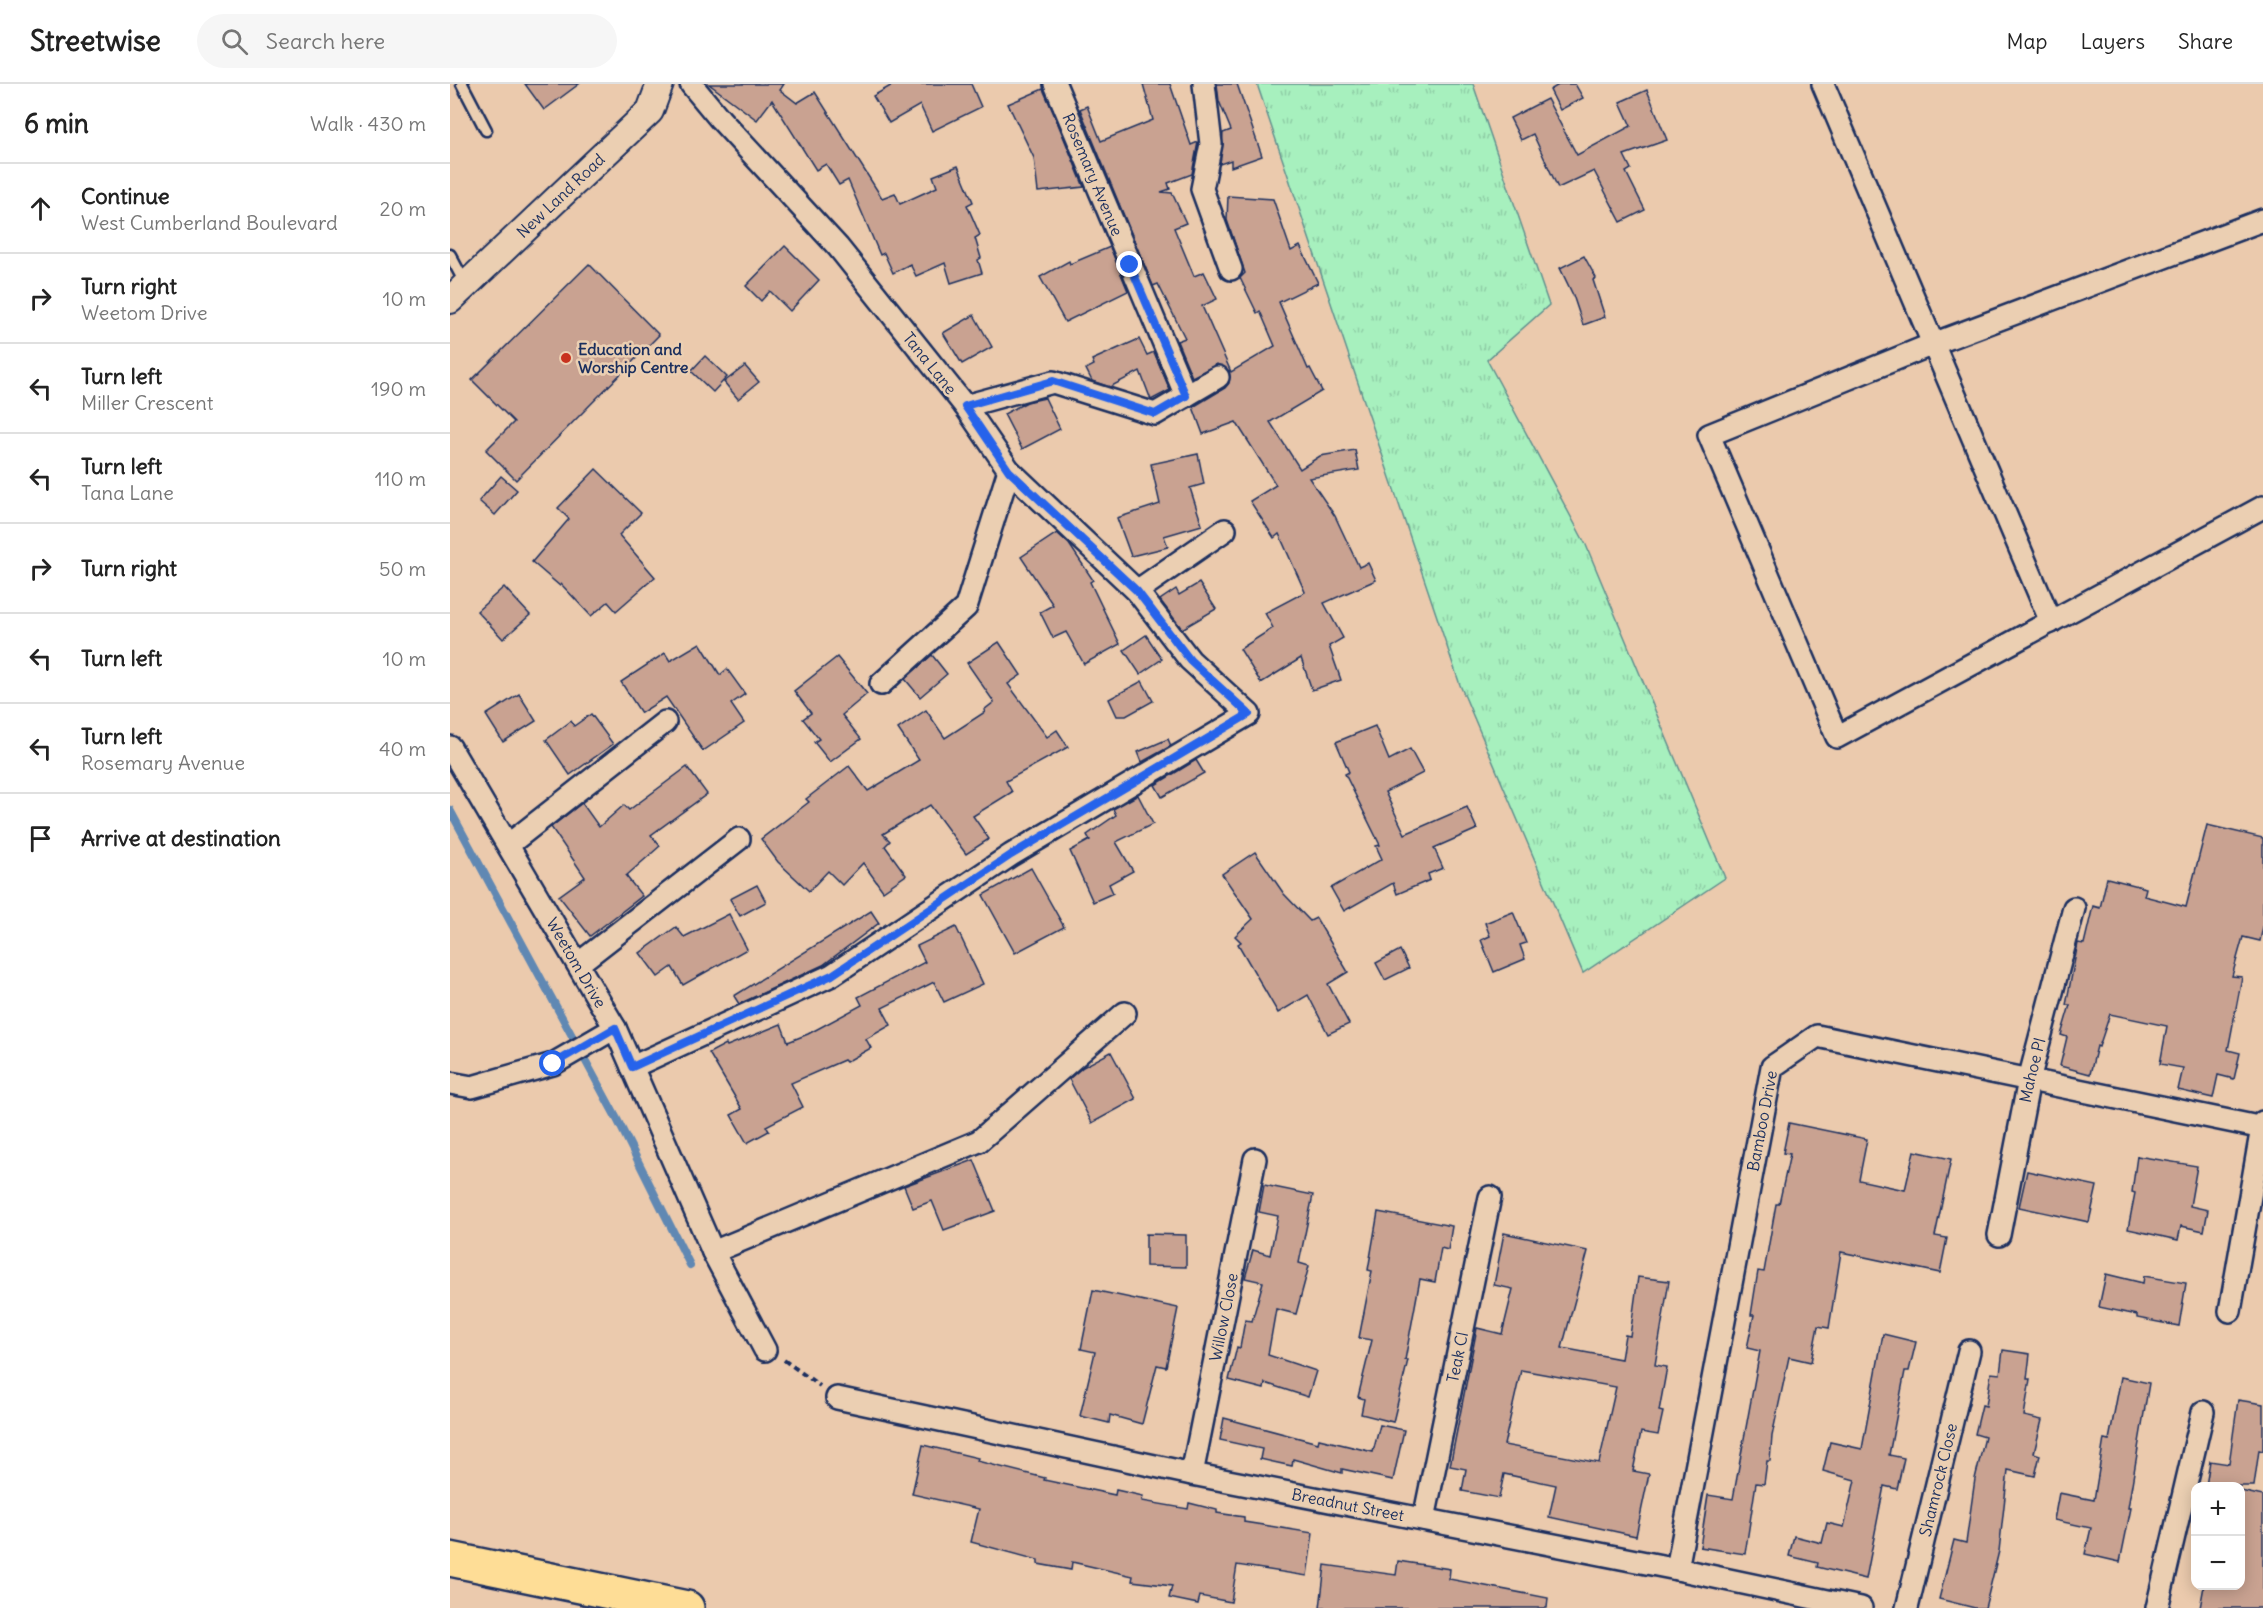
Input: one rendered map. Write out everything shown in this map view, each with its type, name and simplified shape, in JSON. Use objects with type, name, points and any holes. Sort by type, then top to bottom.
[{"type":"main road","points":[[450,1559],[687,1608]]},
{"type":"street","name":"New Land Road","points":[[458,292],[650,111],[660,84]]},
{"type":"street","name":"Tana Lane","points":[[632,1067],[832,975],[1011,855],[1249,714],[1190,660],[1137,591],[1009,471],[965,406],[838,248],[691,84]]},
{"type":"street","name":"Rosemary Avenue","points":[[1054,84],[1186,396]]},
{"type":"street","points":[[1204,84],[1211,144],[1202,189],[1231,270]]},
{"type":"street","points":[[1823,84],[2051,622]]},
{"type":"street","points":[[2263,220],[1932,344],[1709,435],[1837,737],[2263,507]]},
{"type":"street","points":[[965,406],[1053,381],[1155,414],[1218,377]]},
{"type":"street","points":[[881,684],[966,607],[1009,471]]},
{"type":"street","points":[[1137,591],[1225,530]]},
{"type":"street","points":[[508,845],[665,722]]},
{"type":"street","name":"Weetom Drive","points":[[450,747],[615,1028],[713,1252],[765,1350]]},
{"type":"street","points":[[578,964],[739,838]]},
{"type":"street","name":"Mahoe Pl","points":[[1999,1235],[2029,1080],[2074,908]]},
{"type":"street","points":[[713,1252],[979,1141],[1125,1013]]},
{"type":"street","points":[[450,1083],[472,1087],[553,1064],[615,1028]]},
{"type":"street","name":"Bamboo Drive","points":[[1677,1569],[1772,1067],[1817,1036],[2263,1126]]},
{"type":"street","points":[[2230,1311],[2263,1126]]},
{"type":"street","name":"Willow Close","points":[[1192,1474],[1255,1159]]},
{"type":"street","name":"Teak Cl","points":[[1424,1519],[1490,1197]]},
{"type":"street","name":"Shamrock Close","points":[[1907,1608],[1969,1351]]},
{"type":"street","name":"Breadnut Street","points":[[837,1398],[1192,1474],[1677,1569],[1861,1608]]},
{"type":"street","points":[[2157,1608],[2203,1412]]},
{"type":"lane","points":[[462,84],[486,130]]},
{"type":"lane","points":[[450,255],[458,292]]},
{"type":"path","points":[[765,1350],[837,1398]]},
{"type":"green space","points":[[1257,84],[1473,84],[1549,305],[1487,360],[1586,545],[1725,878],[1583,973],[1460,685]]},
{"type":"building","points":[[525,84],[579,84],[544,110]]},
{"type":"building","points":[[709,84],[784,84],[780,90],[797,103],[815,92],[882,198],[895,193],[900,204],[937,187],[933,176],[958,166],[973,202],[967,205],[980,235],[975,238],[981,258],[978,260],[982,273],[951,283],[945,263],[916,276],[910,264],[893,273],[884,253],[880,255],[848,180],[839,185],[826,164],[816,170],[772,100],[757,120]]},
{"type":"building","points":[[894,84],[971,84],[981,107],[932,131],[920,105],[889,123],[873,96]]},
{"type":"building","points":[[1143,84],[1170,84],[1191,145],[1198,142],[1192,174],[1168,183],[1170,189],[1161,192],[1172,193],[1186,223],[1174,228],[1194,276],[1204,272],[1217,299],[1202,306],[1231,372],[1275,346],[1260,311],[1257,313],[1240,278],[1245,273],[1227,220],[1228,196],[1273,199],[1291,251],[1300,246],[1318,283],[1279,302],[1308,369],[1310,368],[1322,391],[1270,422],[1300,469],[1320,456],[1355,450],[1359,470],[1309,478],[1335,516],[1359,567],[1368,563],[1376,580],[1324,603],[1343,638],[1329,646],[1341,680],[1312,690],[1301,658],[1261,683],[1240,649],[1273,628],[1265,613],[1305,592],[1279,534],[1274,538],[1250,501],[1276,485],[1236,422],[1203,434],[1193,407],[1225,388],[1229,383],[1229,371],[1217,364],[1192,377],[1177,341],[1185,338],[1158,284],[1153,286],[1080,109],[1087,106],[1101,141],[1153,120]]},
{"type":"building","points":[[1217,84],[1237,84],[1262,156],[1231,167],[1231,160],[1220,164],[1223,133],[1231,130],[1219,101]]},
{"type":"building","points":[[1560,84],[1575,84],[1583,98],[1560,110],[1550,90]]},
{"type":"building","points":[[1043,89],[1084,187],[1038,192],[1034,158],[1008,104]]},
{"type":"building","points":[[1647,90],[1667,140],[1624,155],[1631,169],[1626,172],[1645,210],[1621,222],[1594,171],[1558,188],[1533,134],[1521,140],[1510,118],[1547,99],[1577,155],[1631,126],[1620,102]]},
{"type":"building","points":[[785,246],[819,280],[790,311],[770,291],[761,301],[746,286]]},
{"type":"building","points":[[1110,247],[1128,291],[1065,322],[1040,277],[1069,261],[1070,264]]},
{"type":"building","points":[[1584,256],[1596,278],[1593,280],[1605,317],[1583,325],[1573,295],[1560,268]]},
{"type":"building","name":"Education and Worship Centre","points":[[589,264],[659,335],[516,480],[486,450],[514,422],[472,380]]},
{"type":"building","points":[[974,315],[992,347],[962,364],[943,333]]},
{"type":"building","points":[[1139,339],[1147,355],[1154,352],[1170,390],[1151,400],[1140,371],[1110,387],[1092,381],[1086,369],[1094,365],[1092,360]]},
{"type":"building","points":[[705,356],[727,377],[713,392],[691,371]]},
{"type":"building","points":[[745,366],[759,382],[738,399],[724,382]]},
{"type":"building","points":[[1045,398],[1060,429],[1022,449],[1004,414],[1027,402]]},
{"type":"building","points":[[1198,454],[1204,484],[1190,488],[1202,525],[1164,536],[1168,547],[1131,556],[1117,518],[1160,504],[1151,464]]},
{"type":"building","points":[[596,469],[641,513],[619,535],[655,577],[616,611],[608,602],[591,616],[561,584],[560,586],[532,562],[569,519],[558,508]]},
{"type":"building","points":[[501,476],[517,490],[495,515],[479,501]]},
{"type":"building","points":[[1057,533],[1069,544],[1093,580],[1090,582],[1120,644],[1084,664],[1066,632],[1053,638],[1040,612],[1053,605],[1021,557]]},
{"type":"building","points":[[1199,583],[1216,609],[1182,629],[1160,600],[1176,589],[1179,595]]},
{"type":"building","points":[[504,587],[530,615],[503,639],[477,611]]},
{"type":"building","points":[[1146,635],[1162,659],[1140,674],[1124,650]]},
{"type":"building","points":[[999,642],[1021,675],[1008,684],[1047,737],[1057,730],[1068,747],[1006,781],[1012,792],[973,816],[989,839],[966,854],[930,805],[883,834],[890,841],[885,846],[906,875],[883,891],[863,863],[842,885],[828,871],[809,891],[778,862],[761,839],[809,802],[806,799],[849,766],[868,791],[919,760],[898,729],[926,710],[945,738],[985,712],[984,710],[994,702],[967,663]]},
{"type":"building","points":[[700,643],[720,675],[727,669],[745,694],[731,704],[744,723],[703,751],[666,697],[641,713],[621,682],[665,653],[670,661]]},
{"type":"building","points":[[932,655],[947,674],[920,697],[905,679]]},
{"type":"building","points":[[837,657],[867,694],[842,715],[861,739],[830,762],[814,742],[819,739],[803,719],[811,713],[794,691]]},
{"type":"building","points":[[1142,681],[1153,701],[1126,716],[1117,716],[1109,699]]},
{"type":"building","points":[[519,694],[536,721],[503,742],[486,715]]},
{"type":"building","points":[[591,714],[613,744],[570,775],[546,740],[571,721],[574,726]]},
{"type":"building","points":[[1375,726],[1389,760],[1410,749],[1423,773],[1385,792],[1405,834],[1467,807],[1477,829],[1434,848],[1443,868],[1428,874],[1430,880],[1397,894],[1393,883],[1344,911],[1331,888],[1382,859],[1376,846],[1380,845],[1345,774],[1349,772],[1336,742]]},
{"type":"building","points":[[1168,739],[1171,746],[1142,762],[1138,752]]},
{"type":"building","points":[[1196,760],[1204,773],[1162,797],[1155,785]]},
{"type":"building","points":[[687,767],[707,794],[651,835],[660,846],[626,876],[642,896],[590,936],[559,896],[585,877],[551,827],[582,803],[599,827],[624,805],[629,810]]},
{"type":"building","points":[[1138,795],[1153,824],[1116,842],[1133,871],[1109,884],[1113,893],[1093,902],[1070,851],[1090,840],[1087,835],[1116,815],[1113,809]]},
{"type":"building","points":[[2207,825],[2263,838],[2263,927],[2260,941],[2243,937],[2232,976],[2242,977],[2228,1050],[2240,1053],[2234,1079],[2218,1075],[2213,1098],[2178,1090],[2183,1068],[2160,1064],[2167,1026],[2110,1014],[2099,1047],[2097,1046],[2090,1074],[2060,1066],[2067,1037],[2061,1035],[2070,1005],[2066,1005],[2078,943],[2084,944],[2093,906],[2100,908],[2107,878],[2146,888],[2144,896],[2186,907]]},
{"type":"building","points":[[1255,852],[1284,894],[1310,921],[1316,918],[1348,972],[1328,984],[1349,1024],[1328,1034],[1308,995],[1278,1013],[1238,944],[1241,942],[1235,936],[1253,919],[1222,874]]},
{"type":"building","points":[[1031,868],[1064,927],[1015,953],[983,895]]},
{"type":"building","points":[[757,885],[766,902],[740,916],[730,899]]},
{"type":"building","points":[[871,911],[879,923],[823,965],[739,1004],[734,996]]},
{"type":"building","points":[[1513,912],[1526,943],[1520,945],[1525,959],[1494,972],[1481,940],[1490,936],[1485,923]]},
{"type":"building","points":[[729,914],[747,949],[683,985],[672,967],[658,977],[640,953],[676,927],[684,937]]},
{"type":"building","points":[[956,927],[983,984],[944,1002],[934,982],[882,1008],[891,1025],[866,1039],[871,1048],[846,1062],[844,1060],[791,1083],[803,1107],[766,1126],[769,1131],[747,1143],[731,1115],[742,1109],[709,1053],[726,1044],[727,1046],[781,1024],[788,1042],[808,1034],[862,1005],[858,997],[925,962],[917,946]]},
{"type":"building","points":[[1400,950],[1409,968],[1385,980],[1376,963]]},
{"type":"building","points":[[1111,1052],[1136,1099],[1092,1123],[1069,1079],[1083,1067]]},
{"type":"building","points":[[1789,1123],[1867,1139],[1859,1180],[1905,1190],[1914,1151],[1951,1159],[1935,1236],[1947,1238],[1940,1273],[1841,1252],[1829,1328],[1818,1326],[1811,1362],[1789,1357],[1764,1484],[1756,1483],[1745,1554],[1700,1547],[1708,1495],[1733,1499],[1760,1351],[1747,1348],[1754,1315],[1751,1315],[1758,1271],[1764,1272],[1776,1204],[1779,1204],[1790,1154],[1783,1153]]},
{"type":"building","points":[[2137,1156],[2197,1166],[2190,1206],[2208,1210],[2204,1231],[2181,1226],[2178,1240],[2128,1229],[2135,1193],[2132,1192]]},
{"type":"building","points":[[974,1160],[995,1211],[944,1230],[932,1201],[913,1208],[904,1186]]},
{"type":"building","points":[[2027,1171],[2097,1186],[2089,1222],[2019,1207]]},
{"type":"building","points":[[1264,1185],[1313,1195],[1299,1263],[1309,1266],[1296,1314],[1276,1309],[1268,1355],[1316,1371],[1308,1397],[1265,1383],[1264,1389],[1229,1380],[1237,1347],[1240,1348],[1245,1320],[1252,1321],[1263,1282],[1245,1278],[1253,1250],[1270,1255],[1278,1216],[1259,1212]]},
{"type":"building","points":[[1378,1212],[1452,1226],[1448,1250],[1441,1248],[1435,1282],[1420,1279],[1405,1360],[1408,1360],[1393,1422],[1361,1414],[1364,1399],[1358,1397],[1372,1340],[1359,1338],[1372,1271],[1368,1270]]},
{"type":"building","points":[[1504,1233],[1588,1251],[1562,1348],[1621,1359],[1625,1335],[1630,1336],[1638,1277],[1669,1281],[1655,1365],[1667,1367],[1659,1411],[1663,1412],[1658,1435],[1641,1432],[1633,1471],[1649,1474],[1636,1536],[1549,1517],[1556,1485],[1504,1474],[1499,1498],[1462,1491],[1466,1469],[1450,1466],[1477,1328],[1502,1334],[1513,1289],[1494,1285]],"holes":[[[1521,1370],[1616,1387],[1599,1463],[1504,1445]]]},
{"type":"building","points":[[1146,1234],[1186,1235],[1186,1267],[1146,1266]]},
{"type":"building","points":[[2106,1274],[2143,1283],[2144,1276],[2186,1283],[2179,1326],[2137,1318],[2137,1315],[2099,1307]]},
{"type":"building","points":[[1093,1290],[1178,1308],[1166,1367],[1157,1365],[1142,1424],[1110,1415],[1109,1423],[1080,1416],[1095,1352],[1081,1349]]},
{"type":"building","points":[[1883,1334],[1916,1342],[1909,1371],[1905,1371],[1889,1455],[1904,1458],[1897,1489],[1884,1486],[1866,1579],[1817,1567],[1818,1563],[1789,1556],[1794,1536],[1822,1543],[1827,1523],[1844,1527],[1855,1480],[1823,1471],[1830,1442],[1862,1449]]},
{"type":"building","points":[[2003,1350],[2030,1354],[2027,1379],[2030,1379],[2024,1416],[2042,1420],[2034,1453],[2040,1455],[2035,1476],[2008,1470],[1999,1551],[1985,1608],[1975,1608],[1939,1599],[1954,1540],[1966,1543],[1975,1479],[1985,1437],[1975,1434],[1982,1405],[1986,1406],[1991,1373],[2000,1374]]},
{"type":"building","points":[[2121,1377],[2149,1383],[2128,1508],[2131,1508],[2120,1562],[2085,1554],[2091,1528],[2054,1520],[2059,1493],[2094,1500],[2104,1439],[2109,1440]]},
{"type":"building","points":[[2238,1400],[2263,1404],[2263,1451],[2259,1450],[2254,1486],[2245,1486],[2245,1482],[2207,1482],[2210,1461],[2229,1464]]},
{"type":"building","points":[[1224,1418],[1318,1443],[1319,1439],[1373,1452],[1380,1425],[1404,1430],[1393,1480],[1342,1469],[1342,1473],[1293,1459],[1292,1466],[1260,1459],[1262,1449],[1220,1440]]},
{"type":"building","points":[[923,1445],[978,1458],[977,1461],[1045,1478],[1044,1480],[1115,1495],[1116,1490],[1143,1496],[1142,1501],[1188,1509],[1189,1503],[1217,1510],[1217,1513],[1244,1517],[1244,1522],[1313,1533],[1307,1576],[1237,1565],[1231,1602],[1200,1596],[1198,1604],[1169,1598],[1172,1586],[1132,1581],[1133,1576],[1072,1562],[1071,1570],[1038,1564],[1038,1560],[971,1542],[979,1509],[912,1494]]},
{"type":"building","points":[[2245,1492],[2263,1496],[2263,1608],[2200,1608],[2203,1590],[2245,1590]]},
{"type":"building","points":[[1398,1561],[1450,1569],[1449,1579],[1548,1598],[1547,1608],[1320,1608],[1325,1565],[1396,1575]]},
{"type":"waterway","points":[[450,810],[617,1119],[690,1265]]},
{"type":"place","name":"Education and Worship Centre","points":[[566,358]]},
{"type":"route","points":[[553,1064],[615,1028],[632,1067],[832,975],[1011,855],[1249,714],[1190,660],[1137,591],[1009,471],[965,406],[1053,381],[1155,414],[1186,396],[1130,265]]}]
